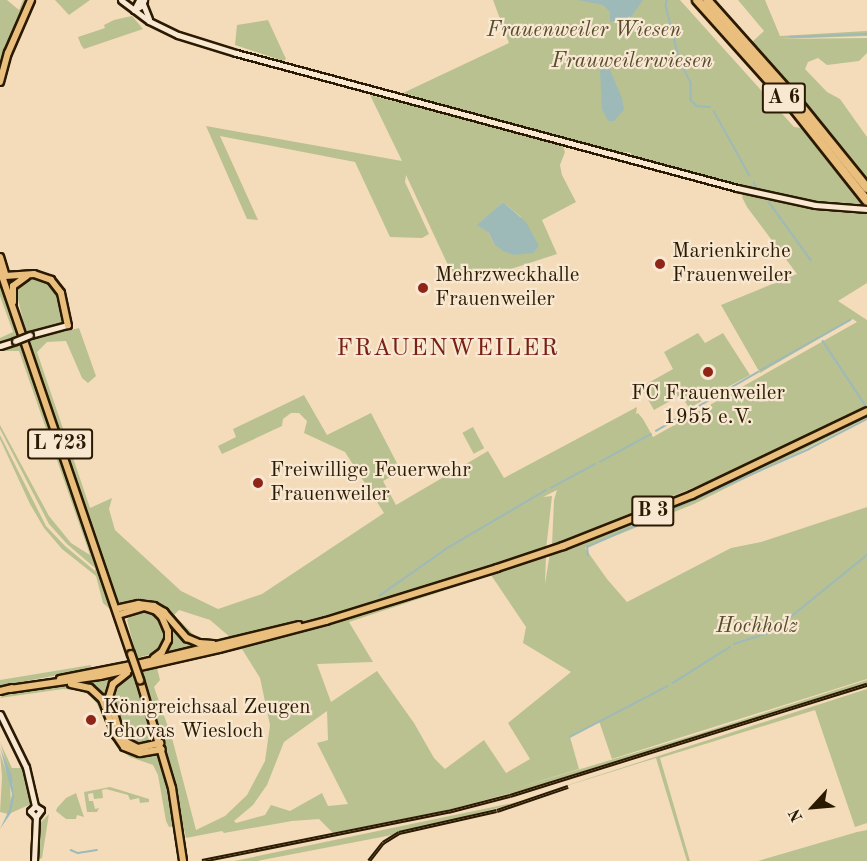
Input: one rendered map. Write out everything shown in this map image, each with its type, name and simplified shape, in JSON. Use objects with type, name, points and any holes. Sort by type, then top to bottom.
[{"type":"highway","name":"A 6","points":[[697,0],[798,113],[867,200]]},
{"type":"highway","name":"A 6","points":[[707,0],[803,108],[867,188]]},
{"type":"main road","points":[[0,82],[8,53],[31,0]]},
{"type":"main road","points":[[121,0],[149,21],[189,40],[736,188],[815,205],[867,209]]},
{"type":"main road","points":[[134,10],[142,1],[149,21]]},
{"type":"main road","name":"L 723","points":[[0,257],[1,272],[154,722],[178,822],[183,861]]},
{"type":"main road","points":[[0,346],[68,325],[56,286],[44,275],[1,272]]},
{"type":"main road","name":"L 723","points":[[1,272],[20,326]]},
{"type":"main road","points":[[13,302],[13,286],[30,274]]},
{"type":"main road","name":"B 3","points":[[10,689],[133,670],[298,629],[563,546],[751,469],[867,411]]},
{"type":"main road","name":"B 3","points":[[0,691],[146,662],[226,643],[429,589]]},
{"type":"main road","points":[[117,612],[138,604],[150,604],[164,612],[182,633],[193,641],[207,644],[226,643]]},
{"type":"main road","points":[[117,612],[150,609],[160,614],[166,623],[168,631],[166,646],[157,656],[146,662]]},
{"type":"main road","points":[[124,632],[125,617],[131,610]]},
{"type":"main road","points":[[133,670],[113,684],[109,704],[122,738],[133,747],[161,746]]},
{"type":"main road","points":[[66,682],[84,686],[102,699],[118,740],[124,747],[140,753],[161,746]]},
{"type":"main road","points":[[0,714],[26,767],[35,806],[41,810],[36,817],[34,861]]},
{"type":"main road","points":[[146,748],[153,738],[154,722]]},
{"type":"green space","points":[[0,0],[7,0],[19,10],[23,0],[27,0],[0,71]]},
{"type":"green space","points":[[55,0],[90,0],[69,15]]},
{"type":"green space","points":[[493,0],[680,0],[794,127],[802,128],[862,205],[824,203],[758,191],[631,157],[631,153],[625,152],[623,155],[403,93],[509,43]]},
{"type":"green space","points":[[738,0],[765,0],[780,36],[867,31],[867,36],[776,39],[867,38],[867,53],[859,61],[827,65],[818,58],[808,62],[805,69],[827,92],[840,99],[867,137],[867,179],[752,42],[764,31]]},
{"type":"green space","points":[[132,16],[143,29],[84,49],[81,45],[78,37],[105,28],[104,25],[114,20]]},
{"type":"green space","points":[[268,20],[286,59],[283,61],[235,45],[237,25]]},
{"type":"green space","points":[[370,95],[562,144],[565,152],[560,165],[562,175],[576,202],[542,220],[557,254],[468,283],[462,274],[454,278],[406,175],[405,182],[429,234],[422,238],[390,237],[355,162],[220,136],[258,220],[247,219],[206,126],[402,161]],"holes":[[[503,202],[521,217],[494,244],[489,233],[480,223]]]},
{"type":"green space","points":[[744,193],[817,208],[867,212],[867,283],[838,301],[867,320],[867,407],[737,470],[552,545],[554,500],[557,490],[543,497],[552,496],[546,550],[373,603],[289,625],[230,637],[210,620],[179,610],[174,615],[200,641],[186,634],[157,605],[143,600],[122,605],[117,602],[28,340],[79,328],[96,376],[88,383],[82,378],[66,341],[47,342],[37,352],[90,508],[112,498],[109,509],[115,530],[181,591],[218,609],[262,594],[384,513],[345,452],[304,433],[307,421],[299,413],[291,413],[283,419],[282,426],[222,454],[218,446],[236,437],[233,429],[304,395],[327,435],[371,413],[401,471],[383,481],[396,505],[488,451],[504,478],[637,407],[636,414],[638,413],[643,419],[653,437],[857,322],[853,319],[760,373],[721,305],[797,274],[747,207],[742,197]]},
{"type":"green space","points":[[0,277],[20,335],[0,342],[0,338],[13,332],[0,296]]},
{"type":"green space","points":[[34,279],[48,283],[55,291],[63,322],[26,333],[16,291],[23,283]]},
{"type":"green space","name":"FC Frauenweiler 1955 e.V.","points":[[698,333],[705,343],[723,333],[750,375],[689,408],[681,395],[654,410],[641,387],[673,369],[664,352]]},
{"type":"green space","points":[[16,342],[21,343],[112,611],[103,603],[96,576],[62,549],[44,528],[30,504],[0,439],[0,435],[46,526],[65,546],[95,571],[95,568],[67,544],[49,524],[0,429],[0,425],[49,516],[71,543],[90,555],[19,351],[0,351],[0,348]]},
{"type":"green space","name":"Hochholz","points":[[867,414],[867,418],[694,504],[585,548],[627,602],[731,548],[761,542],[867,507],[867,679],[612,759],[599,721],[570,737],[579,769],[497,794],[701,733],[867,680],[867,683],[556,781],[448,810],[333,833],[319,819],[292,821],[224,833],[222,831],[186,838],[164,742],[142,671],[157,668],[160,680],[154,687],[172,738],[196,830],[225,816],[247,795],[265,761],[270,725],[260,678],[242,649],[185,661],[546,554],[545,584],[550,553],[701,494]],"holes":[[[491,575],[526,627],[523,643],[571,672],[508,723],[530,759],[506,773],[484,740],[445,769],[434,758],[414,723],[377,671],[331,702],[317,664],[373,662],[349,622]],[[327,711],[328,740],[317,743],[348,804],[328,806],[322,793],[290,811],[271,805],[265,815],[236,823],[234,821],[253,805],[267,785],[284,742]]]},
{"type":"green space","points":[[473,427],[484,448],[474,454],[462,433]]},
{"type":"green space","points":[[143,604],[154,606],[162,614],[155,608],[143,605],[121,611]]},
{"type":"green space","points":[[144,609],[155,613],[164,624],[166,638],[155,653],[137,658],[127,620],[134,611]]},
{"type":"green space","points":[[164,616],[183,636],[204,647],[160,656],[168,647],[172,633]]},
{"type":"green space","points":[[91,665],[90,669],[0,686],[0,680]]},
{"type":"green space","points":[[134,674],[151,732],[148,743],[141,746],[131,744],[123,736],[111,697],[117,682]]},
{"type":"green space","points":[[119,675],[107,698],[109,711],[128,746],[156,748],[129,748],[107,708],[82,683]]},
{"type":"green space","points":[[66,686],[90,690],[101,702],[124,748],[131,753],[159,755],[175,826],[169,827],[166,821],[158,775],[153,765],[130,757],[116,746],[97,704],[90,695],[77,690],[63,689],[0,698],[4,693]]},
{"type":"green space","points":[[867,689],[867,823],[855,827],[815,710],[660,758],[690,861],[687,861],[656,758],[537,795]]},
{"type":"green space","points":[[0,742],[12,768],[22,768],[30,789],[31,804],[11,813],[13,785]]},
{"type":"green space","points":[[0,753],[10,782],[11,806],[8,814],[0,812],[2,777]]},
{"type":"green space","points":[[110,787],[149,799],[149,802],[140,803],[139,798],[130,800],[128,795],[106,789],[102,790],[103,798],[94,799],[93,793],[88,794],[89,801],[93,801],[95,809],[99,808],[97,812],[87,812],[84,792]]},
{"type":"green space","points":[[76,793],[84,817],[77,815],[76,819],[66,819],[56,811],[57,808],[66,798]]},
{"type":"green space","points":[[532,799],[392,835],[257,861],[234,861]]},
{"type":"green space","points":[[49,814],[42,858],[36,861],[41,822]]},
{"type":"green space","points":[[867,830],[867,861],[758,861],[857,832]]},
{"type":"water","points":[[578,0],[643,0],[631,17],[610,22],[610,12],[603,5]]},
{"type":"water","points":[[603,54],[622,98],[624,110],[614,121],[608,121],[602,109],[600,70]]},
{"type":"water","points":[[503,202],[526,222],[539,246],[533,253],[514,255],[503,251],[494,244],[489,233],[477,225]]},
{"type":"water","points":[[0,747],[12,776],[14,798],[11,813],[0,829],[9,810],[12,794]]},
{"type":"waterway","points":[[667,0],[666,6],[680,61],[691,83],[691,100],[697,106],[710,107]]},
{"type":"waterway","points":[[790,37],[867,34]]},
{"type":"waterway","points":[[714,111],[750,176]]},
{"type":"waterway","points":[[754,182],[756,187]]},
{"type":"waterway","points":[[769,202],[811,260]]},
{"type":"waterway","points":[[761,370],[850,320]]},
{"type":"waterway","points":[[823,341],[866,406]]},
{"type":"waterway","points":[[656,431],[758,372]]},
{"type":"waterway","points":[[588,556],[587,547],[809,449],[867,419]]},
{"type":"waterway","points":[[600,462],[651,434]]},
{"type":"waterway","points":[[551,488],[595,464]]},
{"type":"waterway","points":[[379,596],[446,549],[546,490]]},
{"type":"waterway","points":[[734,644],[772,632],[867,555]]},
{"type":"waterway","points":[[673,683],[730,647]]},
{"type":"waterway","points":[[570,737],[668,686]]},
{"type":"waterway","points":[[71,850],[78,853],[97,850]]},
{"type":"railway","points":[[202,861],[448,812],[510,796],[867,685]]},
{"type":"railway","points":[[369,861],[383,843],[399,833],[497,811],[568,787]]},
{"type":"place","name":"Marienkirche Frauenweiler","points":[[660,264]]},
{"type":"place","name":"Mehrzweckhalle Frauenweiler","points":[[423,288]]},
{"type":"place","name":"FC Frauenweiler 1955 e.V.","points":[[708,372]]},
{"type":"place","name":"Freiwillige Feuerwehr Frauenweiler","points":[[258,483]]},
{"type":"place","name":"Königreichsaal Zeugen Jehovas Wiesloch","points":[[91,720]]},
{"type":"district","name":"FRAUENWEILER","points":[[448,350]]},
{"type":"park label","name":"Frauenweiler Wiesen","points":[[584,31]]},
{"type":"park label","name":"Frauweilerwiesen","points":[[632,62]]}]
